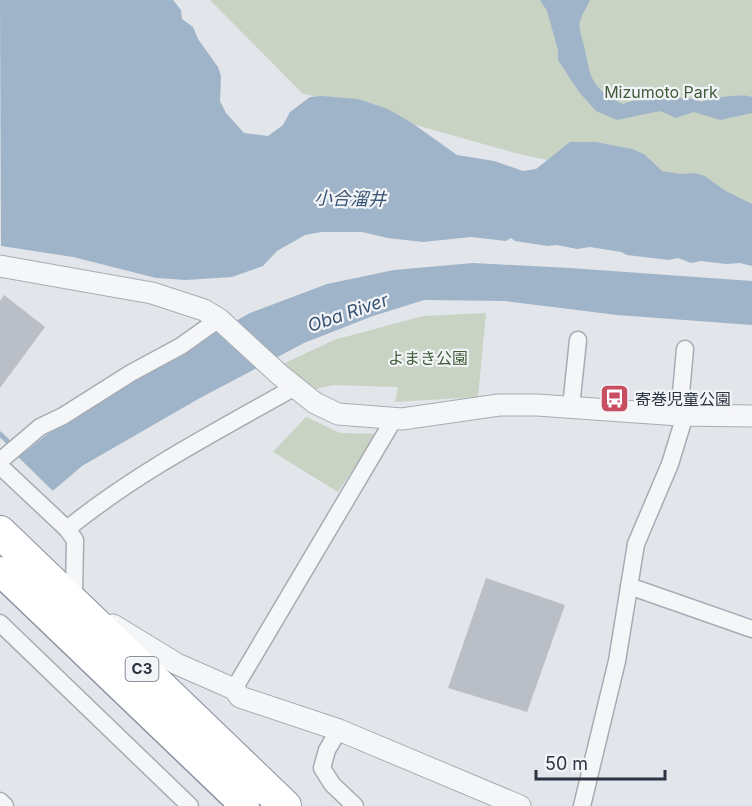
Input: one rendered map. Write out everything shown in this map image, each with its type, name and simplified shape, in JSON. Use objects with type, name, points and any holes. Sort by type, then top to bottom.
[{"type":"highway","points":[[0,520],[295,806]]},
{"type":"highway","name":"C3","points":[[0,532],[285,806]]},
{"type":"highway","points":[[3,569],[245,806]]},
{"type":"highway","name":"C3","points":[[3,569],[255,806]]},
{"type":"street","points":[[0,266],[152,293],[185,303],[221,321],[287,381],[315,403],[338,414],[394,419],[413,418],[500,405],[571,407],[682,415],[752,416]]},
{"type":"street","points":[[0,461],[40,427],[63,416],[131,373],[221,321]]},
{"type":"street","points":[[571,407],[578,340]]},
{"type":"street","points":[[582,806],[618,661],[636,544],[670,464],[682,415],[684,349]]},
{"type":"street","points":[[67,529],[121,488],[287,381]]},
{"type":"street","points":[[234,689],[394,419]]},
{"type":"street","points":[[0,466],[67,529],[75,540],[74,593]]},
{"type":"street","points":[[630,586],[752,629]]},
{"type":"street","points":[[102,618],[177,664],[234,689],[240,697],[339,730],[520,806]]},
{"type":"street","points":[[0,623],[190,806]]},
{"type":"street","points":[[339,730],[327,750],[322,768],[332,784],[355,806]]},
{"type":"street","points":[[0,801],[5,806]]},
{"type":"green space","name":"Mizumoto Park","points":[[210,0],[752,0],[752,205],[515,153],[302,93]]},
{"type":"green space","name":"よまき公園","points":[[486,313],[478,397],[395,402],[398,387],[333,385],[312,390],[283,364],[334,340],[423,316]]},
{"type":"green space","points":[[306,417],[340,433],[377,434],[338,492],[273,452]]},
{"type":"water","name":"小合溜井","points":[[0,0],[173,0],[181,10],[182,19],[193,27],[198,39],[218,67],[221,76],[220,101],[226,113],[244,133],[268,136],[283,125],[290,112],[310,97],[321,96],[358,99],[388,109],[457,155],[494,161],[523,171],[536,169],[570,142],[596,142],[632,149],[644,154],[662,171],[680,174],[695,173],[705,176],[724,190],[752,204],[752,266],[740,263],[701,261],[691,263],[678,258],[669,260],[627,255],[590,247],[577,249],[557,245],[548,246],[515,241],[511,238],[506,241],[471,237],[423,242],[362,232],[321,232],[305,235],[277,251],[263,266],[232,277],[186,280],[156,278],[73,257],[1,246]]},
{"type":"water","points":[[540,0],[590,0],[581,18],[580,27],[590,74],[598,87],[623,104],[649,99],[697,99],[701,102],[727,96],[747,96],[752,97],[752,113],[720,120],[694,112],[676,118],[660,111],[617,120],[596,111],[579,92],[558,60],[558,50],[547,11]]},
{"type":"water","name":"Oba River","points":[[473,263],[752,281],[752,325],[617,315],[505,301],[424,300],[373,316],[304,343],[200,398],[82,466],[28,512],[0,472],[50,432],[148,370],[250,313],[327,284],[394,270]]},
{"type":"pier","points":[[16,455],[55,493],[0,543],[0,471]]},
{"type":"building","points":[[4,295],[45,327],[0,388],[0,301]]},
{"type":"building","points":[[486,578],[565,605],[527,712],[448,688]]},
{"type":"waterway","points":[[0,434],[27,460]]},
{"type":"place","name":"寄巻児童公園","points":[[614,399]]}]
